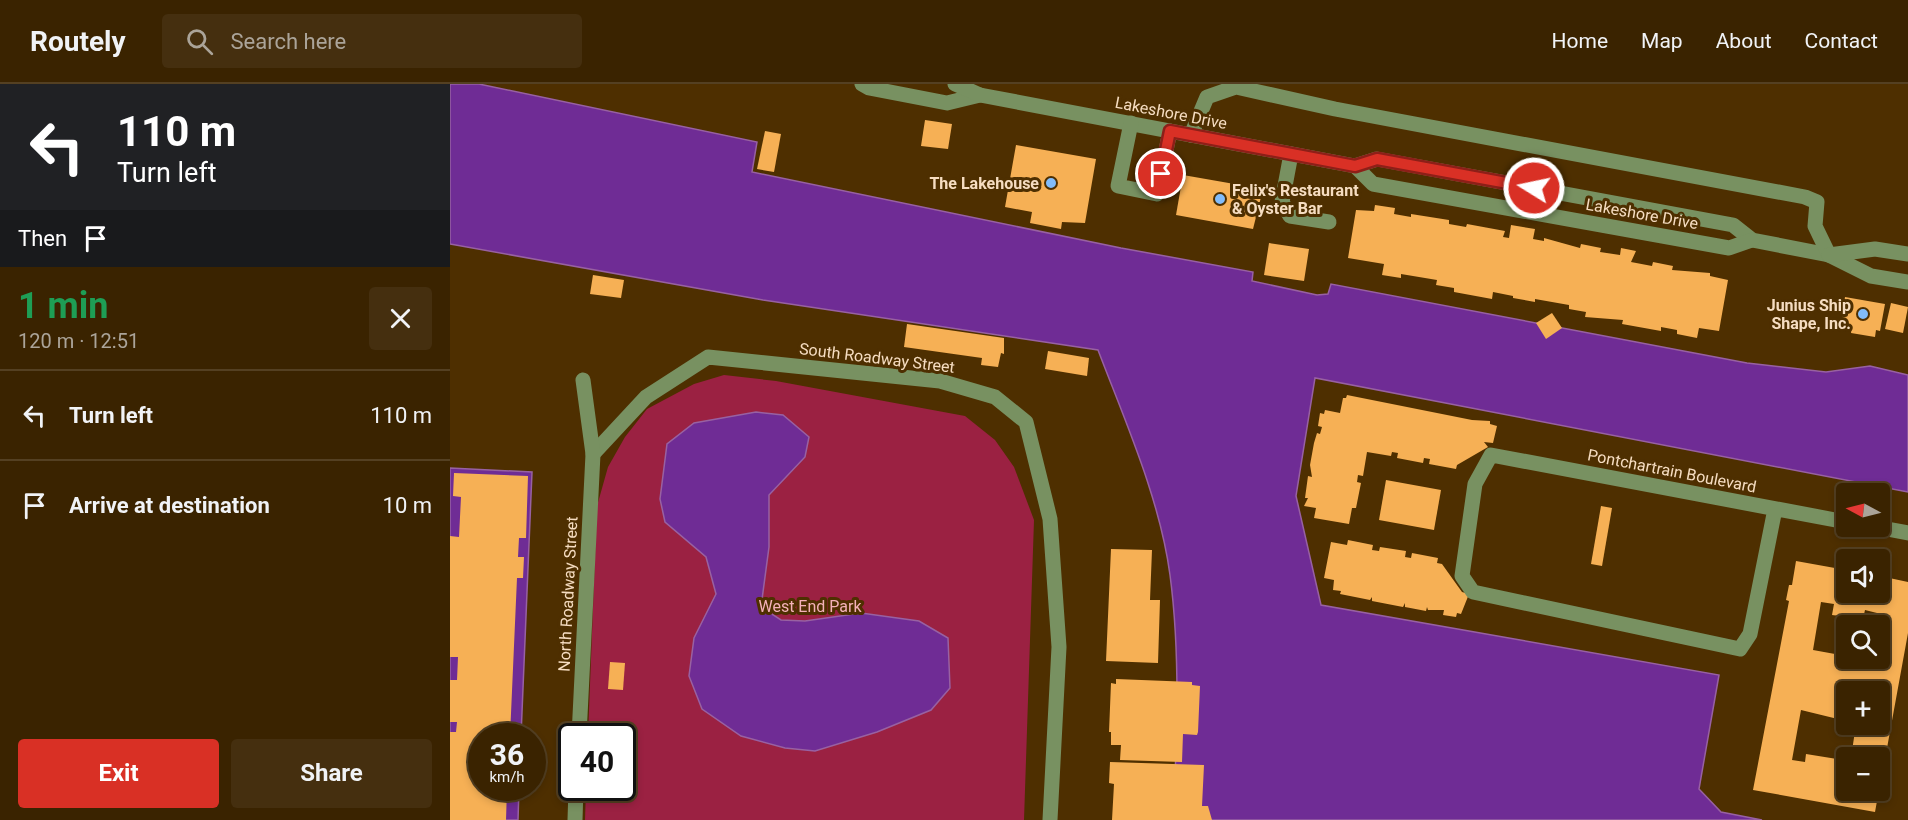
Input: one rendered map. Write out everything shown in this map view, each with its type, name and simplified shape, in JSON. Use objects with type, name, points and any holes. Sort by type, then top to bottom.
[{"type":"street","name":"Lakeshore Drive","points":[[862,84],[869,88],[947,103],[980,95]]},
{"type":"street","name":"Lakeshore Drive","points":[[955,84],[980,95],[1355,166],[1377,159],[1732,225],[1752,240],[1830,255],[1871,276],[1908,282]]},
{"type":"street","points":[[1191,135],[1207,97],[1236,87],[1347,112],[1805,197],[1817,202],[1815,226],[1830,255]]},
{"type":"street","points":[[1131,123],[1118,186],[1157,194],[1170,131]]},
{"type":"street","points":[[1291,154],[1282,202],[1290,216],[1329,222]]},
{"type":"street","name":"Lakeshore Drive","points":[[1355,166],[1373,184],[1729,248],[1752,240]]},
{"type":"street","points":[[1553,216],[1557,192]]},
{"type":"street","name":"Lakeshore Drive","points":[[1830,255],[1875,249],[1908,254]]},
{"type":"street","name":"South Roadway Street","points":[[593,454],[646,397],[708,357],[940,381],[995,398],[1026,422],[1050,519],[1059,647],[1050,820]]},
{"type":"street","name":"North Roadway Street","points":[[580,723],[593,454],[583,380]]},
{"type":"street","name":"Pontchartrain Boulevard","points":[[1775,508],[1750,634],[1740,649],[1473,592],[1462,576],[1475,484],[1491,455],[1775,508],[1836,520]]},
{"type":"street","points":[[1890,530],[1908,533]]},
{"type":"street","points":[[575,820],[576,801]]},
{"type":"green space","name":"West End Park","points":[[724,375],[776,381],[965,416],[995,440],[1014,467],[1034,520],[1024,820],[585,820],[586,801],[636,801],[636,723],[589,723],[597,506],[608,467],[625,437],[647,409],[694,384]]},
{"type":"shaded area","points":[[450,84],[479,84],[757,142],[752,172],[1121,248],[1253,272],[1252,281],[1317,295],[1328,294],[1331,284],[1747,363],[1826,372],[1870,366],[1908,375],[1908,492],[1890,489],[1890,483],[1861,483],[1315,378],[1296,496],[1321,605],[1719,675],[1699,789],[1721,812],[1762,820],[1172,820],[1177,697],[1170,575],[1150,489],[1098,350],[763,300],[450,244]]},
{"type":"shaded area","points":[[756,412],[783,415],[809,437],[805,457],[769,495],[769,547],[761,607],[781,620],[805,621],[861,613],[919,621],[948,638],[950,688],[931,710],[877,732],[815,751],[785,748],[741,736],[702,709],[689,676],[694,638],[716,594],[706,557],[665,522],[660,499],[667,444],[694,423]]},
{"type":"shaded area","points":[[450,468],[532,472],[522,723],[468,723],[468,801],[519,801],[518,820],[450,820]]},
{"type":"building","points":[[925,120],[952,124],[948,149],[921,146]]},
{"type":"building","points":[[765,131],[781,134],[774,172],[757,169]]},
{"type":"building","name":"The Lakehouse","points":[[1016,145],[1096,159],[1085,223],[1062,222],[1061,229],[1030,223],[1032,212],[1005,207]]},
{"type":"building","name":"Felix's Restaurant & Oyster Bar","points":[[1183,175],[1263,189],[1253,229],[1176,215]]},
{"type":"building","points":[[1375,205],[1395,208],[1394,214],[1411,217],[1411,214],[1449,220],[1449,224],[1466,227],[1467,224],[1505,231],[1503,237],[1509,238],[1511,225],[1535,229],[1533,239],[1544,241],[1544,238],[1580,248],[1581,244],[1601,248],[1600,252],[1620,255],[1621,248],[1636,251],[1631,262],[1652,266],[1653,262],[1673,266],[1672,270],[1710,273],[1710,276],[1728,280],[1719,331],[1699,328],[1697,338],[1677,334],[1677,330],[1661,327],[1661,331],[1622,324],[1623,320],[1585,317],[1586,312],[1569,309],[1569,305],[1535,299],[1535,302],[1493,292],[1492,299],[1454,292],[1454,288],[1436,285],[1437,280],[1401,274],[1401,278],[1382,275],[1384,264],[1348,258],[1356,210],[1374,211]]},
{"type":"building","points":[[1269,243],[1309,249],[1304,281],[1264,275]]},
{"type":"building","points":[[593,275],[624,280],[621,298],[590,294]]},
{"type":"building","name":"Junius Ship Shape, Inc.","points":[[1845,297],[1885,304],[1880,331],[1876,330],[1875,337],[1851,333],[1852,326],[1841,324]]},
{"type":"building","points":[[1891,303],[1908,307],[1903,333],[1885,329]]},
{"type":"building","points":[[1552,313],[1562,328],[1546,339],[1536,323]]},
{"type":"building","points":[[907,324],[1004,338],[1004,354],[1001,353],[998,367],[981,365],[982,358],[904,347]]},
{"type":"building","points":[[1048,351],[1089,358],[1087,376],[1045,369]]},
{"type":"building","points":[[1347,395],[1472,420],[1490,421],[1490,424],[1497,426],[1493,443],[1484,442],[1488,447],[1457,465],[1456,469],[1429,464],[1430,459],[1424,458],[1423,463],[1397,458],[1398,453],[1392,452],[1391,456],[1367,452],[1363,476],[1358,475],[1357,482],[1361,483],[1356,508],[1352,508],[1349,524],[1314,518],[1316,508],[1304,506],[1308,498],[1305,498],[1308,476],[1312,477],[1310,465],[1314,443],[1322,427],[1318,426],[1320,413],[1324,414],[1325,410],[1340,413],[1343,398]]},
{"type":"building","points":[[454,473],[528,476],[526,538],[519,538],[518,557],[524,557],[523,578],[517,578],[511,723],[468,723],[468,801],[507,801],[506,820],[450,820],[450,732],[456,732],[457,722],[450,722],[450,680],[457,680],[458,657],[450,657],[450,536],[459,537],[461,497],[453,496]]},
{"type":"building","points":[[1386,480],[1441,490],[1434,530],[1379,520]]},
{"type":"building","points":[[1601,506],[1612,508],[1602,566],[1591,564]]},
{"type":"building","points":[[1348,540],[1373,545],[1372,550],[1379,551],[1380,547],[1406,551],[1405,557],[1411,558],[1412,553],[1438,558],[1437,563],[1442,564],[1462,592],[1469,594],[1461,614],[1457,613],[1456,617],[1443,615],[1444,610],[1428,610],[1427,607],[1426,611],[1405,607],[1405,603],[1403,607],[1372,601],[1372,597],[1370,600],[1340,594],[1341,591],[1333,590],[1334,580],[1324,578],[1331,542],[1347,545]]},
{"type":"building","points":[[1111,549],[1152,550],[1150,600],[1160,600],[1158,663],[1106,661]]},
{"type":"building","points":[[1796,561],[1836,568],[1836,603],[1890,603],[1890,578],[1908,582],[1908,633],[1890,732],[1890,681],[1836,681],[1836,719],[1801,710],[1792,760],[1805,762],[1806,754],[1836,759],[1836,801],[1877,801],[1875,812],[1753,790],[1789,601],[1786,600],[1789,585],[1792,585]]},
{"type":"building","points":[[610,662],[625,663],[623,690],[608,689]]},
{"type":"building","points":[[1116,679],[1192,682],[1192,685],[1200,686],[1198,732],[1197,735],[1183,734],[1182,762],[1120,760],[1121,745],[1111,745],[1111,732],[1109,732],[1111,683],[1116,684]]},
{"type":"building","points":[[1854,735],[1889,735],[1887,747],[1853,747]]},
{"type":"building","points":[[1110,762],[1204,765],[1202,806],[1208,806],[1212,820],[1112,820],[1114,784],[1109,783]]},
{"type":"place","name":"The Lakehouse","points":[[1051,183]]},
{"type":"place","name":"Felix's Restaurant & Oyster Bar","points":[[1220,199]]},
{"type":"place","name":"Junius Ship Shape, Inc.","points":[[1863,314]]},
{"type":"route","points":[[1161,174],[1170,131],[1355,166],[1377,159],[1534,188]]}]
